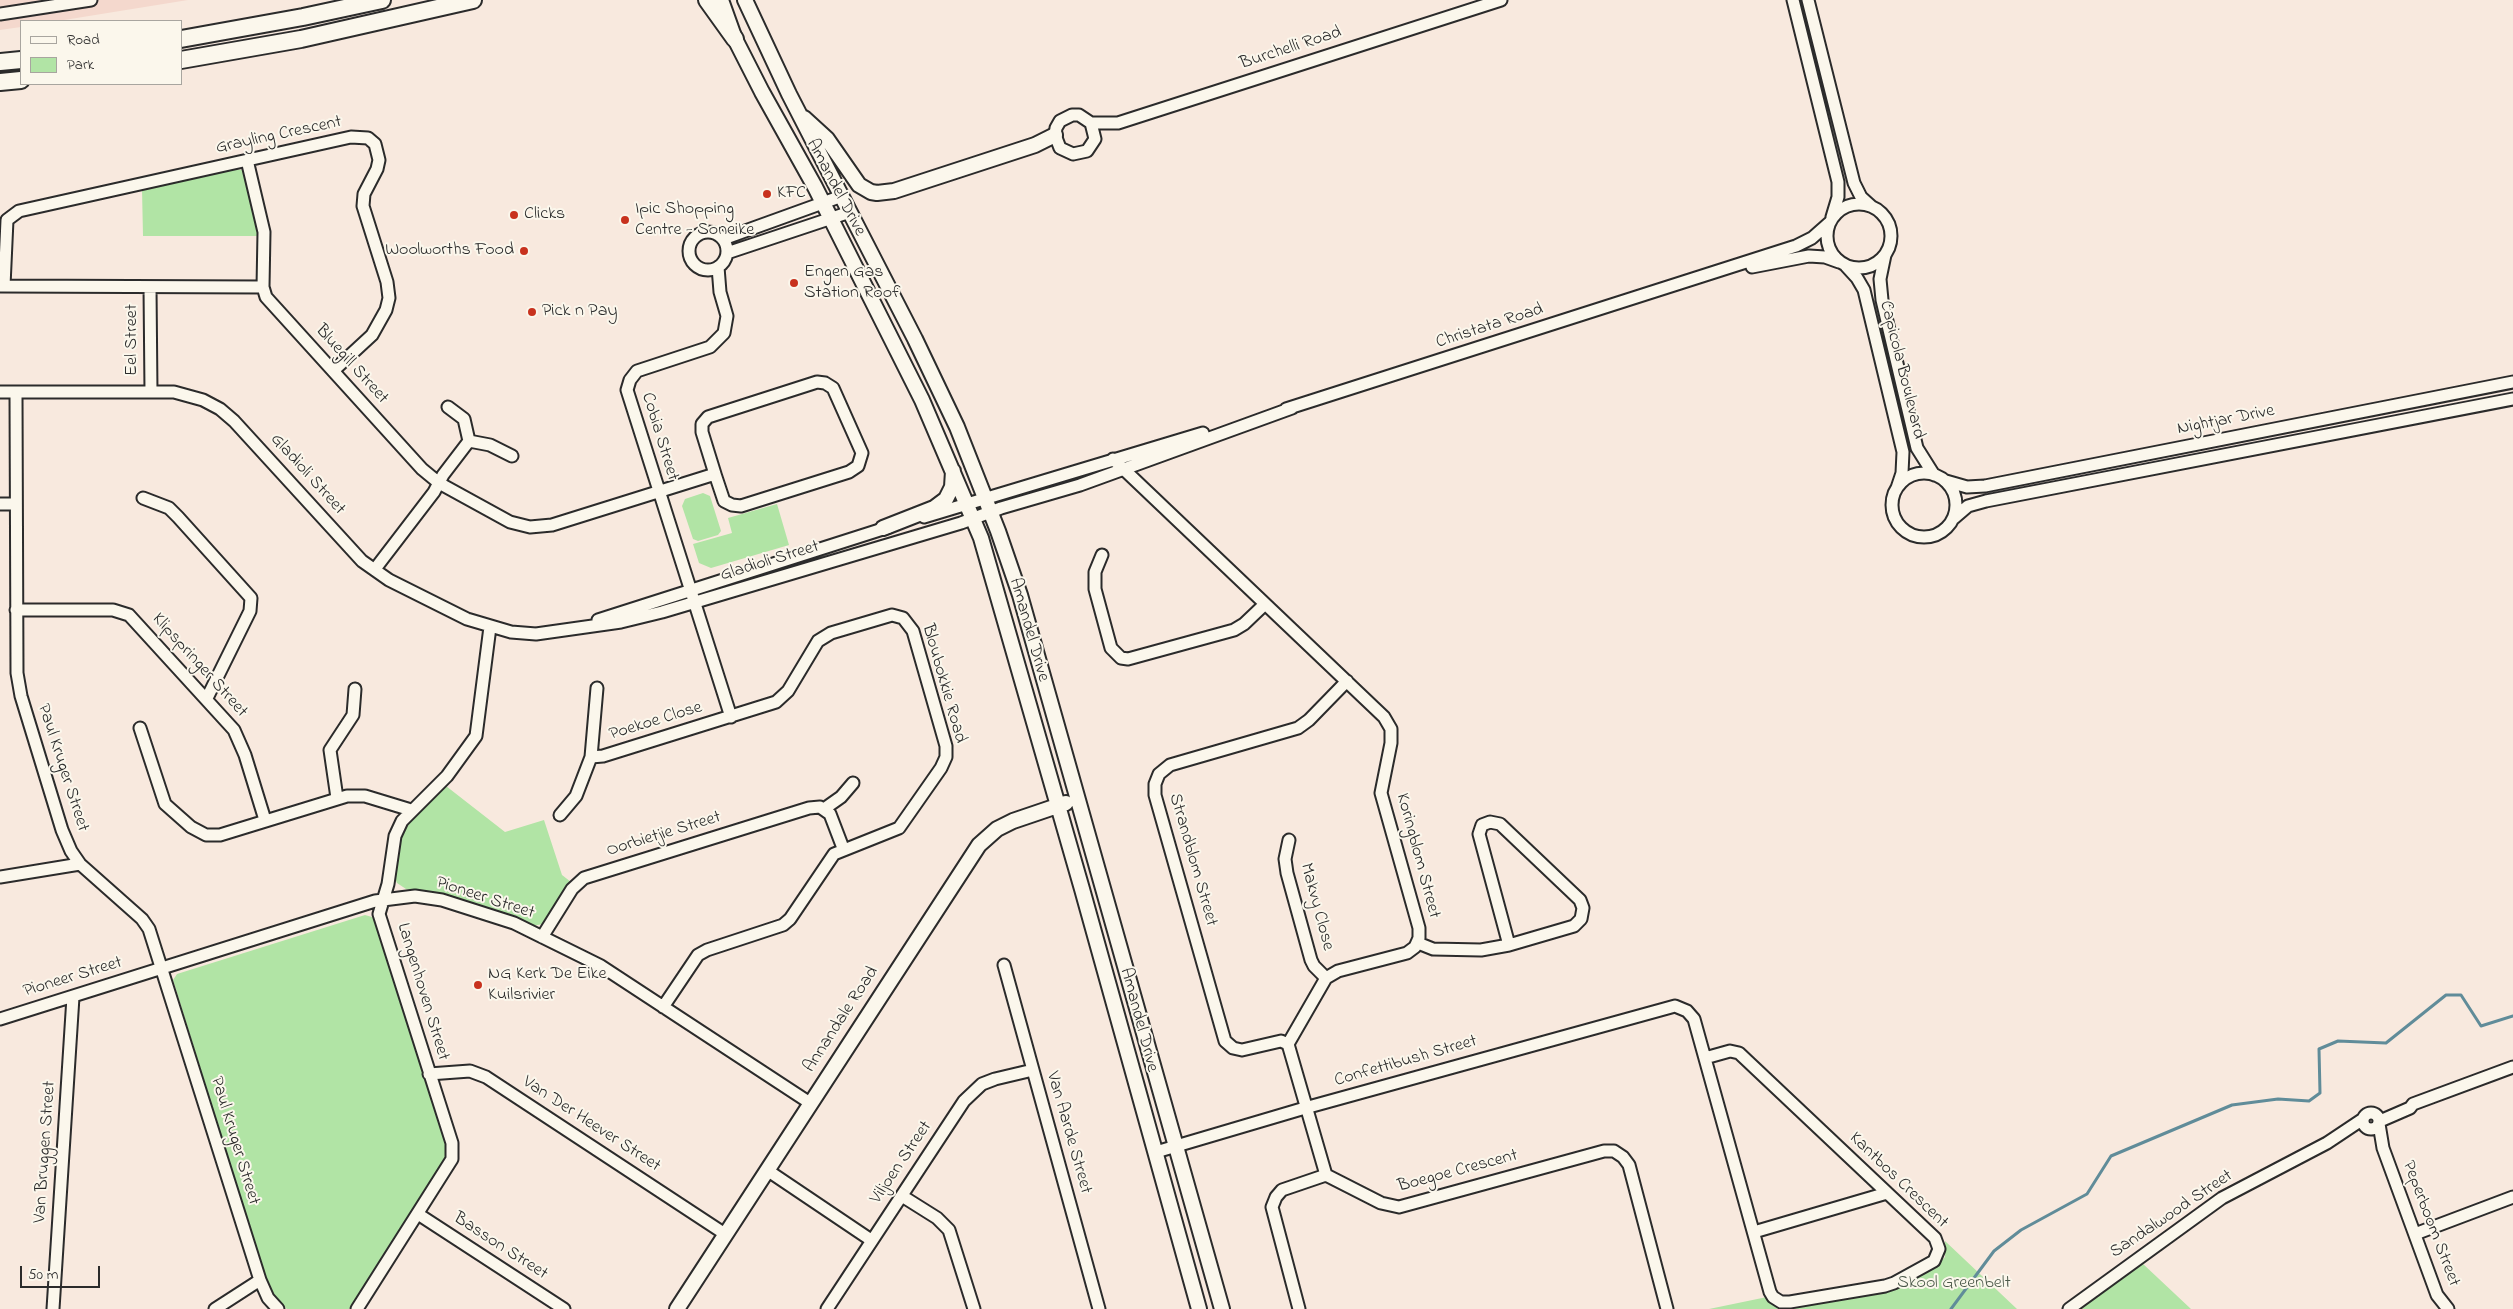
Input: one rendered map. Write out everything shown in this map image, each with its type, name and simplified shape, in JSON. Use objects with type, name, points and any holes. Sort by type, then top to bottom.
[{"type":"main road","points":[[182,39],[286,21],[382,0]]},
{"type":"main road","points":[[182,60],[301,38],[473,0]]},
{"type":"main road","points":[[707,0],[735,39]]},
{"type":"main road","points":[[0,62],[20,60]]},
{"type":"main road","points":[[0,82],[20,80]]},
{"type":"street","points":[[0,14],[92,0]]},
{"type":"street","name":"Amandel Drive","points":[[721,0],[735,39],[772,112],[823,204],[907,368],[968,505],[1007,624],[1199,1309]]},
{"type":"street","name":"Amandel Drive","points":[[745,0],[767,50],[953,418],[986,498],[1020,595],[1222,1309]]},
{"type":"street","name":"Burchelli Road","points":[[1055,135],[1060,121],[1072,114],[1080,115],[1091,123],[1118,123],[1500,0]]},
{"type":"street","points":[[1794,0],[1838,182],[1838,198],[1831,220],[1827,244],[1842,264],[1867,267],[1885,255],[1890,242],[1890,227],[1883,215],[1861,197],[1854,183],[1808,0]]},
{"type":"street","points":[[802,116],[827,139],[859,185],[871,192],[878,193],[894,191],[1035,145],[1055,135],[1060,148],[1073,154],[1087,151],[1095,139],[1118,123]]},
{"type":"street","points":[[1091,123],[1095,139]]},
{"type":"street","name":"Grayling Crescent","points":[[2,286],[6,226],[12,214],[357,136],[368,138],[374,144],[379,156],[378,169],[364,194],[363,206],[387,282],[388,304],[372,335],[333,371]]},
{"type":"street","points":[[2,286],[263,287],[264,232],[247,160]]},
{"type":"street","points":[[722,239],[842,196]]},
{"type":"street","points":[[1831,220],[1850,205],[1871,206]]},
{"type":"street","points":[[727,253],[850,212]]},
{"type":"street","name":"Christata Road","points":[[1113,459],[1292,408],[1699,278],[1805,242],[1831,220]]},
{"type":"street","points":[[706,232],[718,235],[722,239],[727,253],[722,264],[712,268],[696,265],[692,260],[689,249],[695,238],[706,232]]},
{"type":"street","name":"Capicola Boulevard","points":[[1885,255],[1880,279],[1882,300],[1917,448],[1934,475]]},
{"type":"street","name":"Christata Road","points":[[1699,278],[1801,257],[1818,256],[1842,264]]},
{"type":"street","name":"Capicola Boulevard","points":[[1842,264],[1857,278],[1864,290],[1903,452],[1902,473],[1897,488]]},
{"type":"street","name":"Cobia Street","points":[[712,268],[727,321],[720,338],[703,350],[638,371],[627,386],[629,400],[657,493],[730,717]]},
{"type":"street","name":"Eel Street","points":[[150,287],[151,392]]},
{"type":"street","name":"Bluegill Street","points":[[263,287],[266,297],[422,469],[439,483],[501,518],[530,527],[552,525],[714,474]]},
{"type":"street","name":"Nightjar Drive","points":[[1946,481],[1967,487],[1985,486],[2513,382]]},
{"type":"street","points":[[810,383],[825,383],[832,388],[862,453],[858,466],[849,472],[741,506],[732,505],[724,501],[714,474],[702,432],[702,424],[708,417],[810,383]]},
{"type":"street","name":"Gladioli Street","points":[[0,392],[174,392],[194,396],[212,404],[227,414],[362,561],[389,580],[467,619],[490,627],[536,634],[621,622],[694,602],[991,512]]},
{"type":"street","name":"Paul Kruger Street","points":[[16,393],[16,673],[19,689],[62,830],[80,864],[145,922],[162,969],[260,1280],[268,1298],[278,1309]]},
{"type":"street","name":"Nightjar Drive","points":[[1954,518],[1968,506],[1986,501],[2513,399]]},
{"type":"street","points":[[374,569],[469,441],[464,420],[448,407]]},
{"type":"street","name":"Christata Road","points":[[1124,469],[1292,408]]},
{"type":"street","points":[[469,441],[490,446],[512,456]]},
{"type":"street","points":[[986,498],[1113,459]]},
{"type":"street","name":"Koringblom Street","points":[[1113,459],[1384,717],[1390,729],[1391,743],[1381,793],[1419,928],[1418,943],[1407,953],[1338,971],[1326,978]]},
{"type":"street","points":[[991,512],[1124,469]]},
{"type":"street","points":[[883,528],[934,508],[946,499],[952,487],[954,470]]},
{"type":"street","points":[[1920,473],[1934,475],[1946,481],[1954,492],[1956,501],[1954,518],[1950,525],[1937,535],[1921,538],[1906,532],[1900,527],[1892,512],[1893,496],[1897,488],[1910,476],[1920,473]]},
{"type":"street","points":[[143,498],[162,504],[178,517],[251,598],[250,611],[207,698]]},
{"type":"street","name":"Gladioli Street","points":[[575,629],[883,528],[968,505],[986,498]]},
{"type":"street","points":[[0,504],[15,504]]},
{"type":"street","points":[[1102,555],[1095,572],[1096,589],[1111,648],[1121,658],[1128,659],[1234,630],[1244,624],[1265,604]]},
{"type":"street","name":"Klipspringer Street","points":[[16,610],[104,610],[124,612],[137,622],[234,730],[240,740],[265,820]]},
{"type":"street","name":"Bloubokkie Road","points":[[664,1007],[693,961],[702,952],[776,929],[787,922],[830,858],[843,848],[895,830],[902,825],[946,758],[945,740],[911,626],[897,616],[886,616],[826,635],[815,645],[781,698],[770,704],[730,717]]},
{"type":"street","name":"Langenhoven Street","points":[[357,1309],[450,1164],[453,1155],[452,1143],[379,914],[388,884],[395,836],[402,821],[447,776],[476,736],[490,627]]},
{"type":"street","name":"Strandblom Street","points":[[1288,1044],[1281,1041],[1242,1050],[1233,1048],[1226,1041],[1158,805],[1155,784],[1159,774],[1170,765],[1298,728],[1309,720],[1347,681]]},
{"type":"street","name":"Poekoe Close","points":[[560,815],[576,796],[591,757],[597,688]]},
{"type":"street","points":[[337,798],[330,750],[353,715],[355,689]]},
{"type":"street","name":"Poekoe Close","points":[[591,757],[603,756],[730,717]]},
{"type":"street","points":[[140,728],[163,800],[191,827],[202,834],[215,836],[337,798],[360,795],[411,810]]},
{"type":"street","points":[[843,848],[832,818],[824,809],[841,797],[853,783]]},
{"type":"street","name":"Annandale Road","points":[[677,1309],[979,845],[997,829],[1012,821],[1078,800]]},
{"type":"street","name":"Oorbietjie Street","points":[[542,937],[572,889],[584,878],[809,808],[824,809]]},
{"type":"street","points":[[1418,943],[1432,949],[1481,950],[1509,945],[1574,926],[1581,919],[1584,911],[1580,900],[1500,824],[1490,822],[1482,826],[1479,834],[1509,945]]},
{"type":"street","name":"Makvy Close","points":[[1289,840],[1286,859],[1287,873],[1311,960],[1314,966],[1326,978]]},
{"type":"street","points":[[0,877],[80,864]]},
{"type":"street","name":"Pioneer Street","points":[[0,1019],[383,899],[415,896],[442,900],[514,923],[610,971],[810,1103]]},
{"type":"street","name":"Van Aarde Street","points":[[1004,965],[1099,1309]]},
{"type":"street","points":[[1299,1309],[1273,1217],[1273,1202],[1282,1190],[1326,1175],[1305,1108],[1288,1044],[1326,978]]},
{"type":"street","name":"Van Bruggen Street","points":[[53,1309],[73,996]]},
{"type":"street","name":"Confettibush Street","points":[[1156,1152],[1305,1108],[1667,1007]]},
{"type":"street","name":"Kantbos Crescent","points":[[1667,1007],[1679,1007],[1691,1014],[1770,1292],[1781,1302],[1790,1302],[1889,1285],[1934,1260],[1939,1249],[1935,1238],[1739,1053],[1730,1051],[1705,1058]]},
{"type":"street","name":"Sandalwood Street","points":[[2069,1309],[2222,1198],[2326,1143],[2332,1137],[2372,1122],[2406,1103],[2413,1104],[2513,1066]]},
{"type":"street","name":"Viljoen Street","points":[[827,1309],[964,1101],[973,1091],[996,1079],[1033,1070]]},
{"type":"street","name":"Van Der Heever Street","points":[[429,1074],[470,1071],[486,1077],[725,1234]]},
{"type":"street","name":"Peperboom Street","points":[[2372,1122],[2437,1295],[2448,1309]]},
{"type":"street","name":"Boegoe Crescent","points":[[1326,1175],[1381,1203],[1399,1207],[1604,1151],[1619,1153],[1629,1165],[1667,1309]]},
{"type":"street","points":[[767,1170],[871,1240]]},
{"type":"street","points":[[1754,1232],[1887,1193]]},
{"type":"street","points":[[902,1196],[937,1218],[949,1230],[974,1309]]},
{"type":"street","points":[[2415,1234],[2513,1197]]},
{"type":"street","name":"Basson Street","points":[[418,1214],[564,1309]]},
{"type":"street","points":[[215,1309],[260,1280]]},
{"type":"shaded area","points":[[0,0],[188,0],[64,20],[20,20],[20,27],[0,30]]},
{"type":"green space","points":[[233,169],[242,170],[246,175],[259,236],[143,236],[142,189]]},
{"type":"green space","points":[[703,493],[710,496],[721,531],[718,535],[698,541],[693,539],[682,506],[685,499]]},
{"type":"green space","points":[[777,504],[789,545],[711,568],[699,563],[693,544],[732,533],[728,518]]},
{"type":"green space","points":[[446,786],[505,832],[544,820],[562,875],[571,882],[543,924],[532,926],[509,916],[441,894],[406,889],[397,883],[394,876],[404,827],[412,816]]},
{"type":"green space","points":[[365,915],[372,917],[375,922],[447,1149],[446,1159],[349,1309],[287,1309],[274,1298],[268,1287],[173,980],[177,974]]},
{"type":"green space","name":"Skool Greenbelt","points":[[1945,1241],[2017,1309],[1709,1309],[1767,1297],[1774,1304],[1788,1308],[1882,1291],[1901,1285],[1935,1267],[1945,1257]]},
{"type":"green space","points":[[2142,1263],[2191,1309],[2079,1309]]},
{"type":"waterway","points":[[1951,1309],[1994,1251],[2021,1230],[2087,1194],[2111,1156],[2232,1105],[2278,1099],[2309,1101],[2320,1093],[2319,1049],[2338,1041],[2386,1043],[2446,995],[2461,995],[2481,1026],[2513,1016]]},
{"type":"place","name":"KFC","points":[[767,194]]},
{"type":"place","name":"Clicks","points":[[514,215]]},
{"type":"place","name":"Ipic Shopping Centre - Soneike","points":[[625,220]]},
{"type":"place","name":"Woolworths Food","points":[[524,251]]},
{"type":"place","name":"Engen Gas Station Roof","points":[[794,283]]},
{"type":"place","name":"Pick n Pay","points":[[532,312]]},
{"type":"place","name":"NG Kerk De Eike Kuilsrivier","points":[[478,985]]}]
